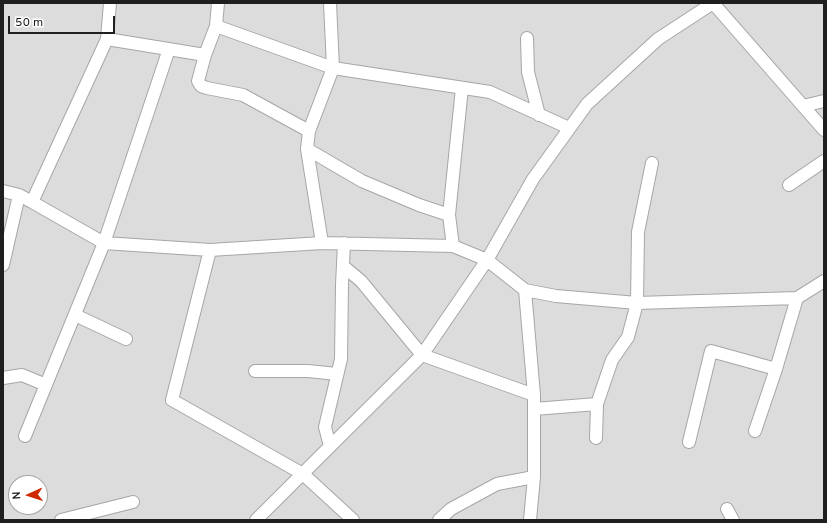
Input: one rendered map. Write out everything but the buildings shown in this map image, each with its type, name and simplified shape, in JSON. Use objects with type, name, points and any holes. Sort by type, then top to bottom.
[{"type":"street","points":[[32,202],[107,39],[110,3]]},
{"type":"street","points":[[218,3],[216,26],[205,55],[198,81],[201,86],[243,95],[309,131]]},
{"type":"street","points":[[322,243],[308,148],[309,131],[333,68],[330,3]]},
{"type":"street","points":[[256,520],[422,355],[488,260],[533,179],[569,128],[587,104],[658,39],[713,3],[824,130]]},
{"type":"street","points":[[216,26],[333,68],[490,92],[569,128]]},
{"type":"street","points":[[527,38],[528,72],[539,115]]},
{"type":"street","points":[[107,39],[205,55]]},
{"type":"street","points":[[25,436],[104,243],[169,49]]},
{"type":"street","points":[[453,246],[449,215],[462,88]]},
{"type":"street","points":[[803,106],[824,101]]},
{"type":"street","points":[[308,148],[362,181],[419,205],[449,215]]},
{"type":"street","points":[[789,185],[824,160]]},
{"type":"street","points":[[596,438],[597,404],[612,360],[628,337],[637,303],[638,232],[652,163]]},
{"type":"street","points":[[3,191],[19,195],[104,243],[210,250],[322,243],[453,246],[488,260],[525,290],[556,296],[637,303],[797,298],[824,281]]},
{"type":"street","points":[[3,265],[19,195]]},
{"type":"street","points":[[330,446],[325,427],[341,359],[344,243]]},
{"type":"street","points":[[210,250],[172,400],[303,474],[353,520]]},
{"type":"street","points":[[343,266],[361,281],[422,355],[534,395]]},
{"type":"street","points":[[525,290],[534,395],[534,477],[530,520]]},
{"type":"street","points":[[755,431],[776,369],[797,298]]},
{"type":"street","points":[[75,315],[126,340]]},
{"type":"street","points":[[689,442],[711,351],[776,369]]},
{"type":"street","points":[[255,371],[308,371],[337,374]]},
{"type":"street","points":[[3,378],[22,375],[46,385]]},
{"type":"street","points":[[534,409],[597,404]]},
{"type":"street","points":[[440,520],[452,509],[497,484],[534,477]]},
{"type":"street","points":[[61,520],[133,502]]},
{"type":"shaded area","points":[[3,3],[824,3],[824,520],[3,520]]}]
